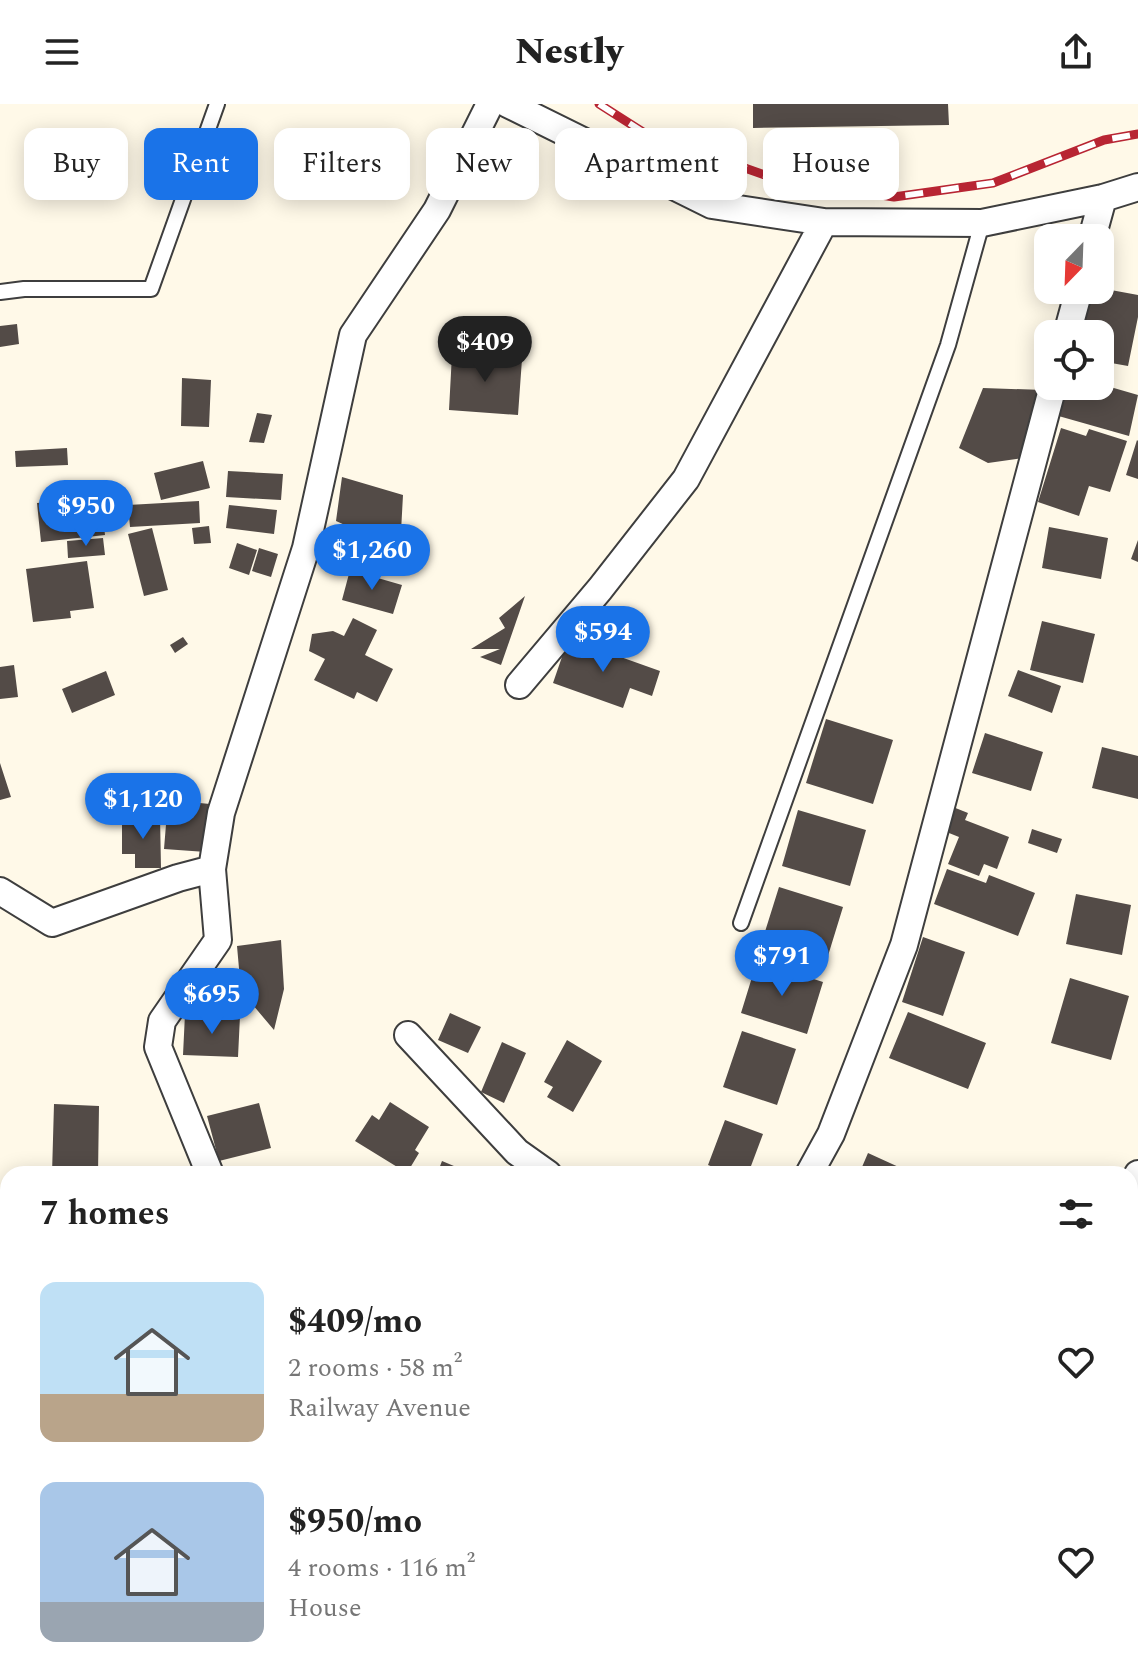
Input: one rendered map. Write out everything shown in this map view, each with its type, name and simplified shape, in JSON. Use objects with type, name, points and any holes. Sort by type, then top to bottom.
[{"type":"street","points":[[207,1166],[158,1047],[162,1021],[218,940],[212,869],[221,813],[306,548],[353,335],[437,210],[490,104]]},
{"type":"street","points":[[508,104],[712,205],[824,222],[982,223],[1103,198],[1138,187]]},
{"type":"street","points":[[1096,224],[1103,198]]},
{"type":"street","points":[[519,685],[600,589],[686,479],[824,222]]},
{"type":"street","points":[[813,1166],[831,1134],[904,945],[1049,400]]},
{"type":"street","points":[[0,891],[52,923],[212,869]]},
{"type":"street","points":[[408,1035],[517,1152],[537,1166]]},
{"type":"lane","points":[[0,292],[24,289],[151,289],[217,104]]},
{"type":"lane","points":[[741,923],[948,345],[982,223]]},
{"type":"building","points":[[753,104],[948,104],[949,125],[753,128]]},
{"type":"building","points":[[1114,291],[1138,295],[1138,317],[1128,366],[1114,364],[1114,320],[1080,320],[1083,304],[1114,304]]},
{"type":"building","points":[[17,324],[19,344],[0,347],[0,326]]},
{"type":"building","points":[[452,354],[522,359],[518,415],[449,410]]},
{"type":"building","points":[[182,378],[211,380],[209,427],[181,426]]},
{"type":"building","points":[[983,388],[1034,390],[1034,400],[1041,400],[1024,458],[988,463],[959,448]]},
{"type":"building","points":[[1114,388],[1138,395],[1129,436],[1055,415],[1060,400],[1114,400]]},
{"type":"building","points":[[257,413],[272,415],[264,443],[249,442]]},
{"type":"building","points":[[1061,428],[1086,436],[1089,429],[1127,441],[1110,492],[1089,486],[1079,516],[1038,502]]},
{"type":"building","points":[[1138,441],[1138,479],[1126,475]]},
{"type":"building","points":[[67,448],[68,465],[16,467],[15,451]]},
{"type":"building","points":[[203,461],[210,488],[161,500],[154,473]]},
{"type":"building","points":[[228,471],[283,474],[281,500],[226,497]]},
{"type":"building","points":[[342,477],[403,495],[400,550],[336,521]]},
{"type":"building","points":[[101,496],[105,535],[41,542],[37,503]]},
{"type":"building","points":[[199,501],[200,523],[130,527],[128,505]]},
{"type":"building","points":[[229,505],[277,510],[274,534],[226,528]]},
{"type":"building","points":[[209,526],[211,543],[194,544],[192,528]]},
{"type":"building","points":[[1049,527],[1108,538],[1101,579],[1042,568]]},
{"type":"building","points":[[152,528],[168,590],[144,596],[128,534]]},
{"type":"building","points":[[103,538],[105,555],[68,558],[67,541]]},
{"type":"building","points":[[1138,540],[1138,562],[1131,559]]},
{"type":"building","points":[[237,543],[257,550],[249,575],[229,568]]},
{"type":"building","points":[[259,548],[278,554],[271,577],[252,571]]},
{"type":"building","points":[[87,561],[94,608],[70,611],[71,618],[33,622],[26,569]]},
{"type":"building","points":[[350,570],[402,585],[393,614],[342,600]]},
{"type":"building","points":[[525,596],[501,665],[480,657],[500,649],[471,649],[505,628],[499,618]]},
{"type":"building","points":[[353,618],[377,630],[365,655],[393,669],[377,702],[357,692],[354,699],[314,680],[325,659],[309,651],[312,634],[333,631],[344,636]]},
{"type":"building","points":[[1042,621],[1095,634],[1083,683],[1030,670]]},
{"type":"building","points":[[183,637],[188,644],[175,653],[170,645]]},
{"type":"building","points":[[573,640],[660,671],[652,696],[630,688],[623,708],[553,683],[564,651]]},
{"type":"building","points":[[14,665],[18,697],[0,699],[0,667]]},
{"type":"building","points":[[1018,670],[1061,686],[1052,713],[1008,696]]},
{"type":"building","points":[[106,671],[115,695],[72,713],[62,689]]},
{"type":"building","points":[[826,719],[893,740],[873,804],[806,783]]},
{"type":"building","points":[[985,733],[1043,752],[1031,791],[972,773]]},
{"type":"building","points":[[1102,747],[1138,756],[1138,799],[1092,788]]},
{"type":"building","points":[[0,763],[11,797],[0,800]]},
{"type":"building","points":[[168,800],[210,804],[206,852],[164,849]]},
{"type":"building","points":[[953,807],[968,813],[965,820],[1009,837],[997,869],[984,864],[979,876],[948,864],[959,837],[944,831]]},
{"type":"building","points":[[798,810],[866,830],[850,886],[782,866]]},
{"type":"building","points":[[134,816],[160,816],[161,868],[135,868],[135,854],[122,854],[122,824],[134,824]]},
{"type":"building","points":[[1032,829],[1062,839],[1057,853],[1028,843]]},
{"type":"building","points":[[947,869],[986,883],[989,875],[1035,893],[1018,936],[934,904]]},
{"type":"building","points":[[779,887],[843,907],[827,959],[763,938]]},
{"type":"building","points":[[1076,894],[1131,905],[1122,955],[1066,944]]},
{"type":"building","points":[[923,937],[965,952],[943,1016],[902,1002]]},
{"type":"building","points":[[281,940],[284,989],[274,1030],[241,991],[237,946]]},
{"type":"building","points":[[757,961],[823,982],[807,1034],[741,1013]]},
{"type":"building","points":[[1070,978],[1129,996],[1111,1060],[1051,1043]]},
{"type":"building","points":[[908,1012],[986,1043],[968,1089],[889,1058]]},
{"type":"building","points":[[450,1013],[481,1027],[468,1053],[438,1040]]},
{"type":"building","points":[[185,1014],[240,1016],[238,1057],[183,1055]]},
{"type":"building","points":[[742,1031],[796,1049],[777,1105],[723,1087]]},
{"type":"building","points":[[567,1040],[602,1061],[573,1112],[547,1097],[553,1087],[544,1082]]},
{"type":"building","points":[[502,1042],[526,1053],[504,1103],[481,1092]]},
{"type":"building","points":[[390,1102],[429,1127],[415,1150],[419,1153],[411,1166],[396,1166],[355,1141],[372,1115],[379,1120]]},
{"type":"building","points":[[259,1103],[271,1148],[219,1161],[207,1116]]},
{"type":"building","points":[[54,1104],[99,1106],[98,1166],[52,1166]]},
{"type":"building","points":[[725,1120],[763,1134],[751,1166],[708,1165]]},
{"type":"building","points":[[868,1153],[896,1166],[862,1166]]},
{"type":"railway","points":[[599,104],[643,132],[776,179],[894,197],[993,183],[1104,140],[1138,134]]}]
